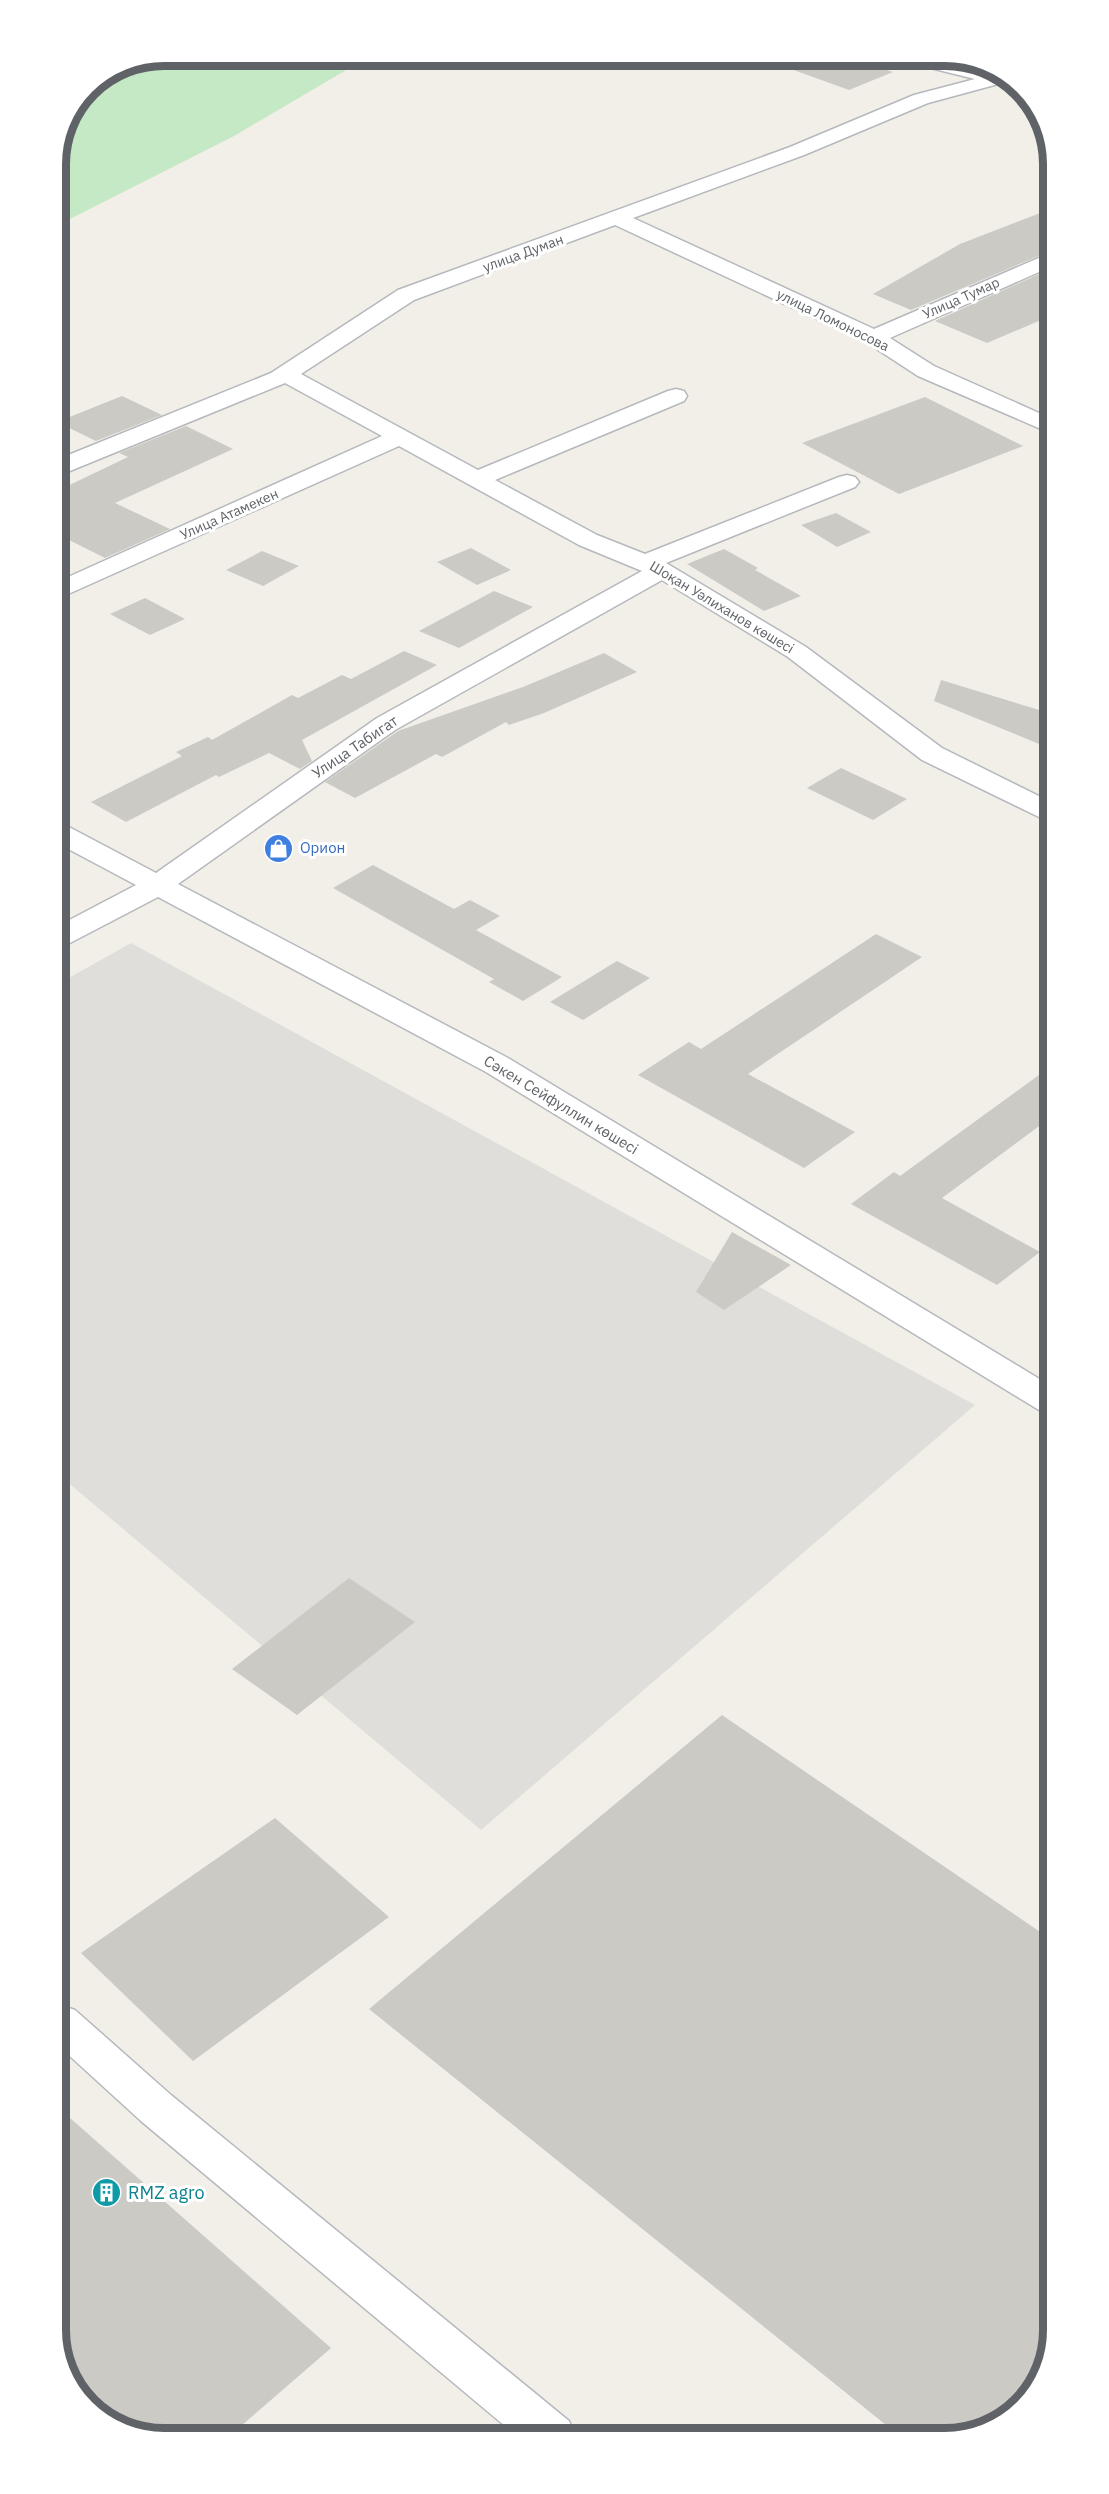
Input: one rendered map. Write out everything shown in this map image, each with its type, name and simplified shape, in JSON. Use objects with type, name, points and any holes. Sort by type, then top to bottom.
[{"type":"street","points":[[948,66],[987,75]]},
{"type":"street","name":"улица Думан","points":[[66,464],[285,374],[406,295],[797,151],[921,99],[999,82]]},
{"type":"street","name":"улица Ломоносова","points":[[616,218],[874,337],[926,371],[1043,423]]},
{"type":"street","name":"Улица Тумар","points":[[874,337],[1043,262]]},
{"type":"street","name":"Шоқан Уәлиханов көшесі","points":[[285,374],[588,540],[654,566],[797,652],[932,754],[1043,809]]},
{"type":"street","points":[[476,479],[676,396]]},
{"type":"street","name":"Улица Атамекен","points":[[66,587],[400,437]]},
{"type":"street","name":"Улица Табигат","points":[[66,934],[158,885],[386,724],[654,566],[848,482]]},
{"type":"street","name":"Сәкен Сейфуллин көшесі","points":[[66,837],[496,1065],[1043,1397]]},
{"type":"street","points":[[66,2027],[156,2108],[542,2428]]},
{"type":"shaded area","points":[[131,943],[975,1405],[481,1830],[66,1481],[66,980]]},
{"type":"green space","points":[[164,66],[353,66],[234,136],[66,221],[66,157],[69,138],[76,120],[99,90],[126,73]]},
{"type":"building","points":[[783,66],[875,66],[893,72],[849,90]]},
{"type":"building","points":[[1043,212],[1043,254],[911,310],[873,294],[960,244]]},
{"type":"building","points":[[1043,272],[1043,319],[987,343],[935,321]]},
{"type":"building","points":[[122,396],[162,415],[96,441],[66,426],[66,418]]},
{"type":"building","points":[[925,397],[1023,446],[899,494],[802,443]]},
{"type":"building","points":[[186,426],[233,449],[115,503],[170,529],[105,558],[66,538],[66,487],[128,457],[119,453]]},
{"type":"building","points":[[836,513],[871,532],[837,547],[801,525]]},
{"type":"building","points":[[471,548],[511,570],[477,585],[437,562]]},
{"type":"building","points":[[724,549],[801,596],[764,611],[687,564]]},
{"type":"building","points":[[262,551],[299,566],[263,586],[226,570]]},
{"type":"building","points":[[494,591],[533,607],[459,648],[419,631]]},
{"type":"building","points":[[145,598],[185,619],[150,635],[110,614]]},
{"type":"building","points":[[404,651],[437,665],[302,740],[312,761],[300,769],[269,753],[219,777],[216,775],[126,822],[91,802],[182,756],[176,752],[208,737],[212,740],[292,695],[298,698],[342,675],[351,679]]},
{"type":"building","points":[[604,653],[637,672],[544,713],[509,725],[506,722],[442,757],[436,754],[355,798],[325,782],[398,731],[523,687]]},
{"type":"building","points":[[941,680],[1043,711],[1043,746],[934,701]]},
{"type":"building","points":[[841,768],[907,799],[873,820],[807,788]]},
{"type":"building","points":[[373,865],[454,909],[470,900],[500,916],[476,930],[562,977],[523,1001],[489,982],[494,979],[333,888]]},
{"type":"building","points":[[876,934],[922,957],[748,1074],[855,1132],[804,1168],[638,1075],[689,1042],[701,1049]]},
{"type":"building","points":[[617,961],[650,978],[583,1020],[550,1002]]},
{"type":"building","points":[[1043,1072],[1043,1123],[942,1198],[1040,1252],[997,1285],[851,1204],[894,1172],[900,1176]]},
{"type":"building","points":[[732,1232],[791,1265],[724,1310],[696,1292]]},
{"type":"building","points":[[349,1578],[415,1622],[297,1715],[232,1669]]},
{"type":"building","points":[[722,1715],[1043,1934],[1043,2330],[1041,2349],[1033,2374],[1023,2390],[1000,2412],[977,2423],[945,2428],[890,2428],[369,2009]]},
{"type":"building","points":[[275,1818],[389,1917],[193,2061],[81,1953]]},
{"type":"building","name":"RMZ agro","points":[[66,2114],[331,2348],[239,2428],[157,2428],[132,2423],[104,2408],[86,2390],[76,2374],[67,2343]]},
{"type":"place","name":"Орион","points":[[279,848]]},
{"type":"place","name":"RMZ agro","points":[[107,2193]]}]
